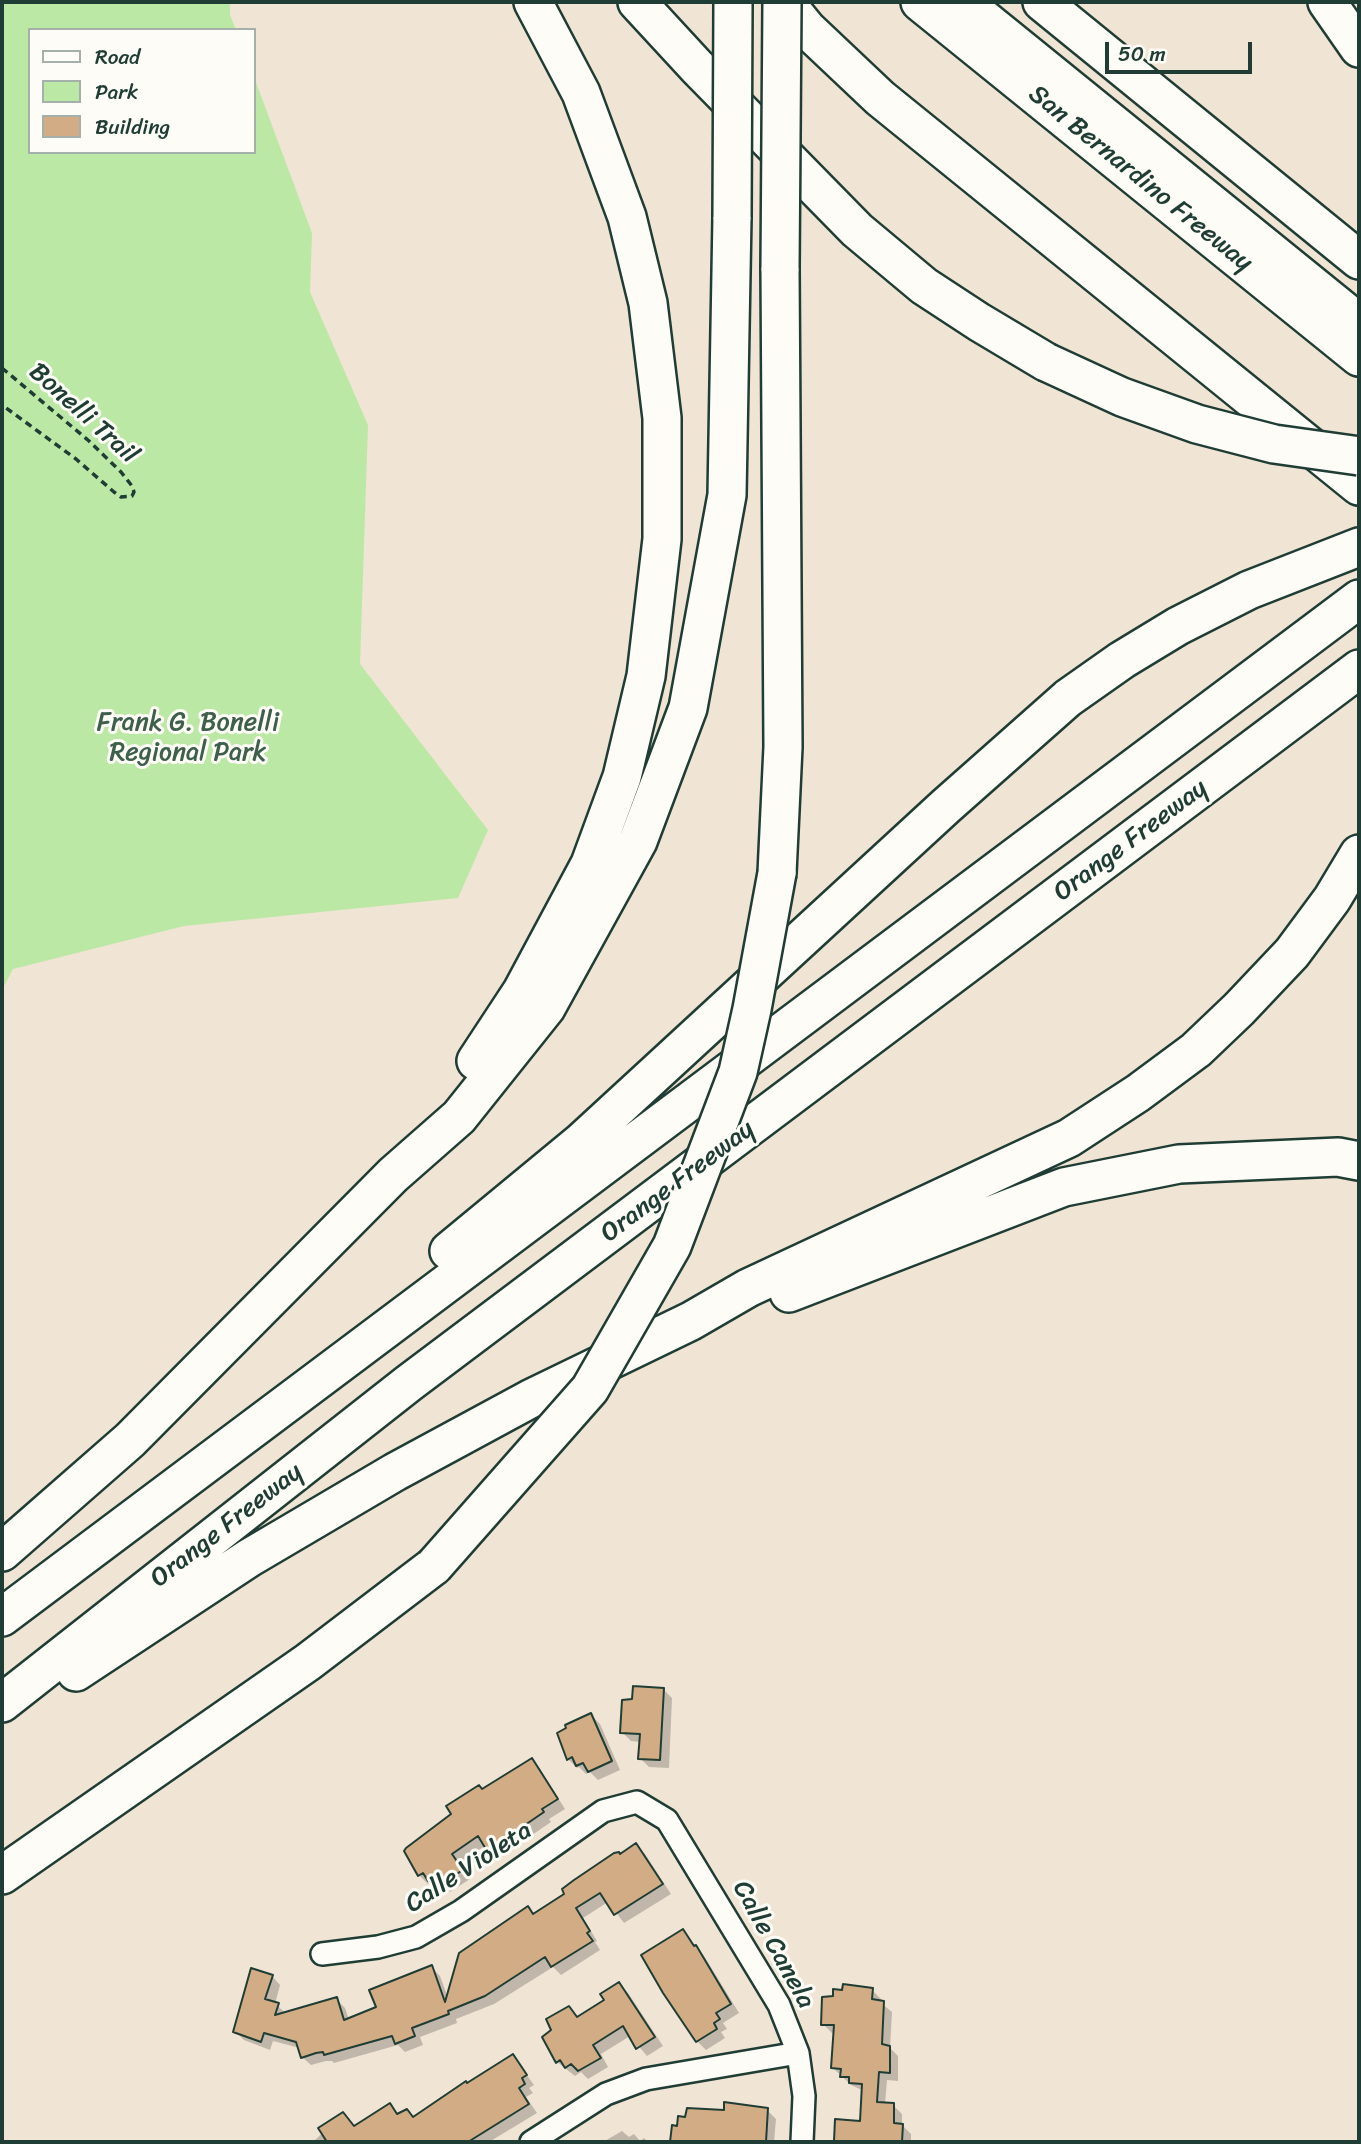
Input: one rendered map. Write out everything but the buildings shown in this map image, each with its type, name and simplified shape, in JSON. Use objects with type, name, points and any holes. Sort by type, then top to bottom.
[{"type":"highway","points":[[393,1175],[488,1045],[522,990],[590,864],[622,777],[646,676],[662,539],[662,418],[648,303],[627,217],[581,93],[533,2]]},
{"type":"highway","points":[[637,2],[857,230],[924,286],[979,322],[1046,362],[1122,397],[1197,424],[1274,444],[1359,456]]},
{"type":"highway","points":[[2,1552],[130,1440],[393,1175],[459,1117],[546,1008],[638,841],[688,708],[727,495],[733,2]]},
{"type":"highway","points":[[2,1875],[308,1662],[434,1566],[590,1389],[672,1246],[738,1072],[777,873],[783,747],[780,268],[784,2]]},
{"type":"highway","points":[[784,2],[807,29],[880,98],[1359,486]]},
{"type":"highway","name":"San Bernardino Freeway","points":[[920,2],[1359,358]]},
{"type":"highway","points":[[963,2],[1244,227],[1359,323]]},
{"type":"highway","points":[[1042,2],[1359,260]]},
{"type":"highway","points":[[250,1429],[445,1254],[581,1142],[1068,698],[1122,660],[1178,626],[1249,590],[1359,547]]},
{"type":"highway","points":[[2,1617],[1359,599]]},
{"type":"highway","name":"Orange Freeway","points":[[2,1703],[409,1383],[1348,677]]},
{"type":"highway","points":[[2,1713],[44,1694],[249,1558],[395,1472],[530,1399],[691,1321],[748,1288],[1069,1138],[1138,1093],[1196,1050],[1239,1009],[1283,962],[1332,899],[1359,854]]},
{"type":"highway","points":[[691,1321],[762,1304],[1064,1187],[1179,1164],[1338,1157],[1359,1161]]},
{"type":"street","name":"Calle Violeta","points":[[322,1954],[378,1947],[416,1937],[461,1911],[603,1811],[637,1802]]},
{"type":"street","name":"Calle Canela","points":[[637,1802],[667,1820],[779,2005],[798,2053],[804,2096],[803,2142]]},
{"type":"street","points":[[531,2142],[606,2094],[646,2079],[798,2053]]},
{"type":"path","name":"Bonelli Trail","points":[[2,368],[89,441],[121,472],[132,486],[132,496],[121,497],[58,445],[2,405]]},
{"type":"green space","name":"Frank G. Bonelli Regional Park","points":[[2,2],[230,2],[230,15],[235,28],[28,28],[28,154],[256,154],[256,82],[312,233],[310,292],[368,425],[360,664],[488,830],[458,898],[184,926],[13,969],[2,990]]}]
